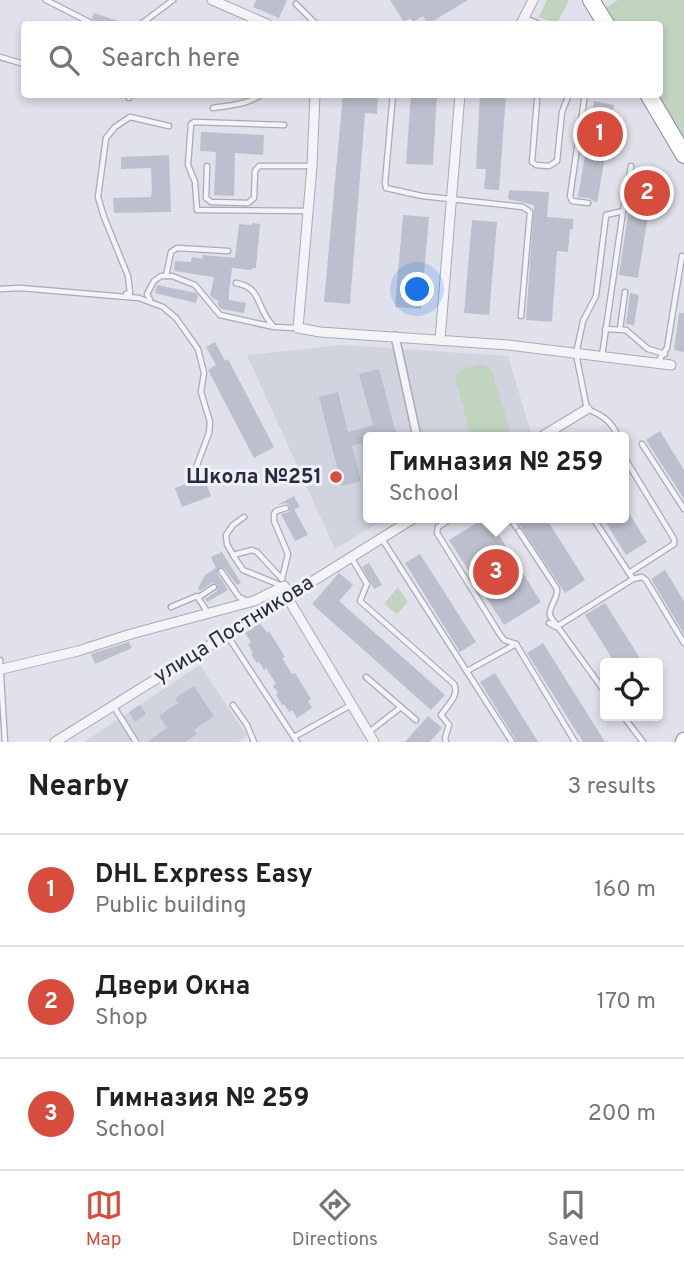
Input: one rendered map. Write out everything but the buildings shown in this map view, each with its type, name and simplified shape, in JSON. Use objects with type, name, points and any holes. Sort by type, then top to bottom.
[{"type":"highway","points":[[591,0],[604,21]]},
{"type":"highway","points":[[651,98],[684,155]]},
{"type":"street","points":[[212,0],[227,4],[261,21]]},
{"type":"street","points":[[523,21],[533,0]]},
{"type":"street","points":[[315,98],[312,166],[298,328],[508,345],[671,365]]},
{"type":"street","points":[[440,340],[460,98]]},
{"type":"street","points":[[395,336],[416,432]]},
{"type":"street","points":[[549,432],[587,409]]},
{"type":"street","name":"улица Постникова","points":[[55,742],[406,523]]},
{"type":"street","points":[[1,666],[78,651],[136,632],[253,602],[283,582],[374,742]]},
{"type":"lane","points":[[46,0],[87,21]]},
{"type":"lane","points":[[145,21],[173,0]]},
{"type":"lane","points":[[296,4],[313,21]]},
{"type":"lane","points":[[0,57],[21,63]]},
{"type":"lane","points":[[214,108],[257,98]]},
{"type":"lane","points":[[393,98],[385,183],[387,188],[523,207],[530,212],[521,316]]},
{"type":"lane","points":[[537,100],[532,162],[549,166],[556,161],[562,112],[567,98]]},
{"type":"lane","points":[[584,98],[570,196],[572,201],[588,203]]},
{"type":"lane","points":[[121,296],[130,293],[128,276],[98,197],[106,138],[115,127],[130,117],[169,126]]},
{"type":"lane","points":[[284,125],[191,124],[188,165],[195,182],[197,210],[308,211]]},
{"type":"lane","points":[[207,166],[206,198],[211,202],[248,203],[254,198],[255,172],[259,166],[312,166]]},
{"type":"lane","points":[[601,357],[631,166]]},
{"type":"lane","points":[[615,432],[609,421],[587,409],[576,354],[583,321],[597,296],[606,215],[623,211]]},
{"type":"lane","points":[[166,276],[172,252],[177,248],[228,251]]},
{"type":"lane","points":[[657,363],[667,348],[682,256]]},
{"type":"lane","points":[[150,301],[147,294],[154,281],[166,276],[180,278],[195,285],[220,315],[274,327],[298,328]]},
{"type":"lane","points":[[236,284],[246,285],[255,292],[264,317],[274,327]]},
{"type":"lane","points":[[0,289],[20,288],[121,296],[150,301],[176,318],[198,349],[204,373],[201,391],[211,422],[197,465]]},
{"type":"lane","points":[[620,329],[625,292]]},
{"type":"lane","points":[[606,330],[620,329],[630,332],[648,349],[664,354]]},
{"type":"lane","points":[[642,444],[684,509]]},
{"type":"lane","points":[[629,465],[674,539],[670,547],[629,573]]},
{"type":"lane","points":[[283,582],[288,554],[274,521],[274,514],[276,510],[286,508]]},
{"type":"lane","points":[[244,517],[233,525],[226,535],[233,555],[243,570],[283,582]]},
{"type":"lane","points":[[441,523],[437,533],[499,633],[505,640],[516,644],[576,742]]},
{"type":"lane","points":[[513,523],[556,589],[556,600],[549,613],[556,627],[600,685]]},
{"type":"lane","points":[[596,523],[633,579]]},
{"type":"lane","points":[[381,538],[512,742]]},
{"type":"lane","points":[[233,555],[252,550],[257,552],[283,582]]},
{"type":"lane","points":[[351,557],[367,584],[360,601],[454,684],[456,694],[440,715],[449,725],[446,742]]},
{"type":"lane","points":[[221,571],[239,597],[253,602]]},
{"type":"lane","points":[[556,627],[633,579],[642,577],[684,643]]},
{"type":"lane","points":[[171,607],[199,597],[214,587]]},
{"type":"lane","points":[[199,597],[208,614]]},
{"type":"lane","points":[[549,623],[556,627]]},
{"type":"lane","points":[[227,635],[296,740],[352,704]]},
{"type":"lane","points":[[467,671],[516,644]]},
{"type":"lane","points":[[1,666],[5,742]]},
{"type":"lane","points":[[366,677],[416,720]]},
{"type":"lane","points":[[233,705],[247,725],[254,742]]},
{"type":"lane","points":[[113,706],[136,742]]},
{"type":"lane","points":[[369,732],[401,707]]},
{"type":"lane","points":[[627,721],[642,742]]},
{"type":"shaded area","name":"Школа №251","points":[[342,345],[508,356],[531,432],[363,432],[363,523],[378,523],[335,549],[247,355]]},
{"type":"shaded area","points":[[200,665],[247,736],[238,742],[84,742]]},
{"type":"green space","points":[[547,0],[569,0],[558,21],[539,17]]},
{"type":"green space","points":[[618,0],[684,0],[684,139],[660,98],[663,98],[663,21],[613,21],[605,8]]},
{"type":"green space","points":[[482,364],[491,369],[509,432],[470,432],[455,377],[460,370]]},
{"type":"green space","points":[[398,587],[408,602],[397,614],[384,604]]},
{"type":"place","name":"DHL Express Easy","points":[[600,134]]},
{"type":"place","name":"Двери Окна","points":[[647,193]]},
{"type":"place","name":"Школа №251","points":[[336,477]]},
{"type":"place","name":"Гимназия № 259","points":[[496,572]]}]
